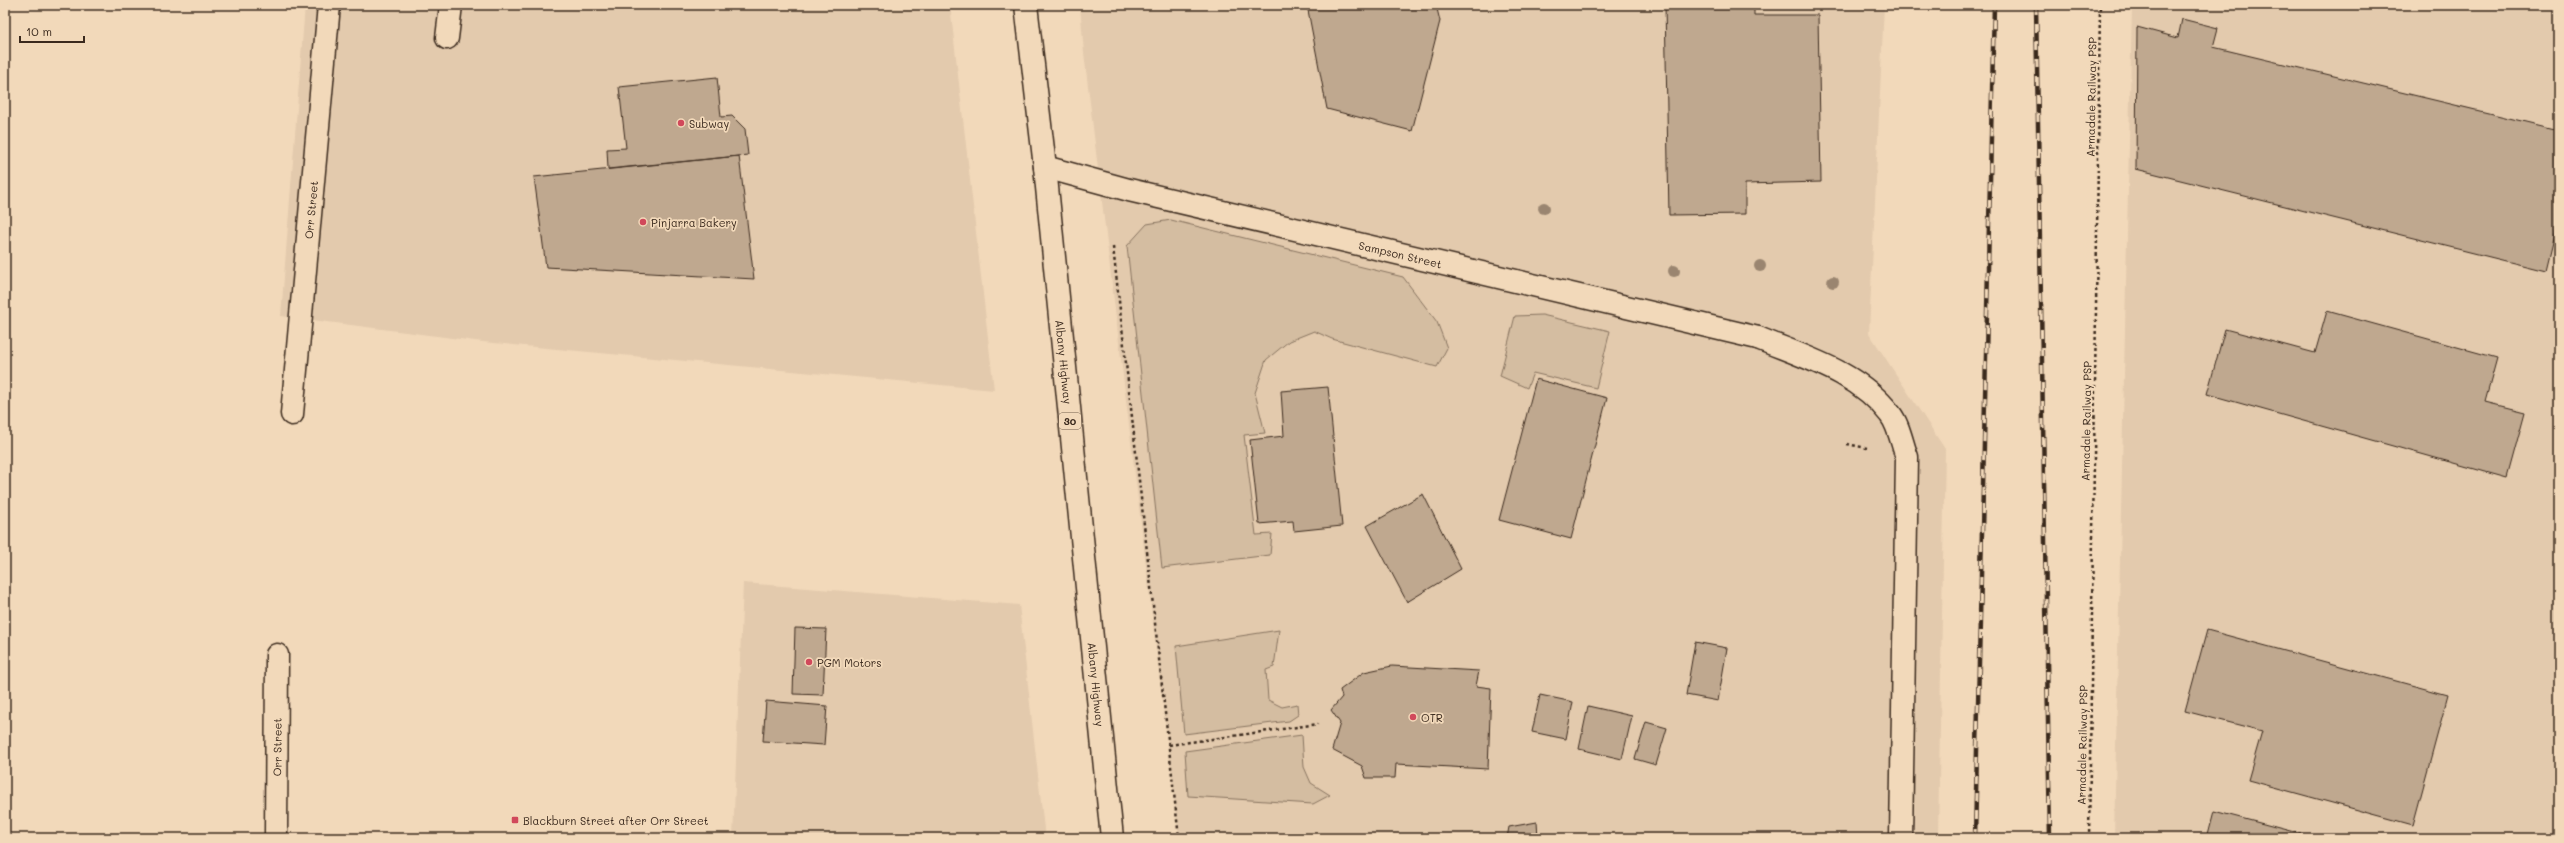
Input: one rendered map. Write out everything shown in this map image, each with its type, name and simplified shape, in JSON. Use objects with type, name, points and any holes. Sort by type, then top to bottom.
[{"type":"main road","name":"Orr Street","points":[[292,414],[329,5]]},
{"type":"main road","points":[[447,38],[451,5]]},
{"type":"main road","name":"Albany Highway","points":[[1026,5],[1045,167],[1112,838]]},
{"type":"main road","name":"Sampson Street","points":[[1045,167],[1129,190],[1758,338],[1836,370],[1861,384],[1891,415],[1907,457],[1901,838]]},
{"type":"main road","name":"Orr Street","points":[[276,838],[277,655]]},
{"type":"path","name":"Armadale Railway PSP","points":[[2089,838],[2100,5]]},
{"type":"path","points":[[1113,247],[1179,838]]},
{"type":"path","points":[[1168,745],[1318,724]]},
{"type":"shaded area","points":[[305,5],[950,5],[994,390],[483,342],[281,316]]},
{"type":"shaded area","points":[[1080,5],[1884,5],[1869,333],[1945,449],[1938,838],[1179,838],[1084,53]]},
{"type":"shaded area","points":[[2132,5],[2559,5],[2559,838],[2114,838]]},
{"type":"shaded area","points":[[1171,220],[1403,277],[1437,322],[1447,348],[1437,367],[1332,339],[1314,331],[1289,341],[1266,360],[1255,393],[1265,433],[1244,435],[1256,535],[1272,534],[1270,555],[1162,568],[1127,246],[1147,224]]},
{"type":"shaded area","points":[[1542,315],[1610,331],[1596,388],[1533,373],[1527,388],[1500,376],[1515,316]]},
{"type":"shaded area","points":[[743,583],[1019,605],[1045,838],[733,838]]},
{"type":"shaded area","points":[[1279,630],[1274,667],[1266,670],[1268,700],[1282,707],[1297,704],[1298,715],[1289,721],[1184,734],[1176,646]]},
{"type":"shaded area","points":[[1302,735],[1304,767],[1311,783],[1330,795],[1313,804],[1188,796],[1185,751]]},
{"type":"building","points":[[1307,5],[1436,5],[1440,21],[1412,131],[1327,109]]},
{"type":"building","points":[[1665,5],[1754,5],[1754,15],[1818,15],[1821,182],[1745,184],[1745,214],[1669,215]]},
{"type":"building","points":[[2182,19],[2218,28],[2213,47],[2559,130],[2559,217],[2546,271],[2136,169],[2137,27],[2178,38]]},
{"type":"building","name":"Subway","points":[[717,77],[721,117],[732,116],[745,129],[748,155],[608,169],[607,149],[626,148],[619,87]]},
{"type":"building","name":"Pinjarra Bakery","points":[[739,156],[754,279],[546,267],[534,177]]},
{"type":"building","points":[[2327,311],[2497,358],[2485,402],[2525,412],[2507,478],[2207,394],[2225,329],[2315,353]]},
{"type":"building","points":[[1536,379],[1607,398],[1571,539],[1499,520]]},
{"type":"building","points":[[1328,387],[1342,526],[1294,531],[1293,521],[1259,524],[1250,440],[1284,436],[1281,391]]},
{"type":"building","points":[[1423,494],[1461,569],[1407,602],[1367,526]]},
{"type":"building","name":"PGM Motors","points":[[795,628],[826,629],[823,695],[793,694]]},
{"type":"building","points":[[2207,630],[2448,695],[2413,825],[2248,780],[2262,731],[2185,711]]},
{"type":"building","points":[[1695,642],[1727,648],[1718,701],[1686,695]]},
{"type":"building","name":"OTR","points":[[1392,666],[1479,671],[1476,686],[1491,688],[1488,769],[1396,764],[1395,778],[1366,778],[1362,766],[1332,750],[1340,723],[1331,710],[1342,697],[1340,690],[1364,672]]},
{"type":"building","points":[[1540,695],[1573,702],[1566,739],[1532,732]]},
{"type":"building","points":[[766,701],[827,706],[824,745],[763,741]]},
{"type":"building","points":[[1588,706],[1632,716],[1622,759],[1579,749]]},
{"type":"building","points":[[1646,722],[1667,728],[1656,765],[1635,759]]},
{"type":"building","points":[[2214,811],[2317,838],[2207,838]]},
{"type":"building","points":[[1537,822],[1538,838],[1507,838],[1509,827]]},
{"type":"railway","points":[[1975,838],[1994,5]]},
{"type":"railway","points":[[2036,5],[2050,838]]},
{"type":"place","name":"Subway","points":[[681,123]]},
{"type":"place","name":"Pinjarra Bakery","points":[[643,222]]},
{"type":"place","name":"PGM Motors","points":[[809,662]]},
{"type":"place","name":"OTR","points":[[1413,717]]},
{"type":"place","name":"Blackburn Street after Orr Street","points":[[515,820]]}]
